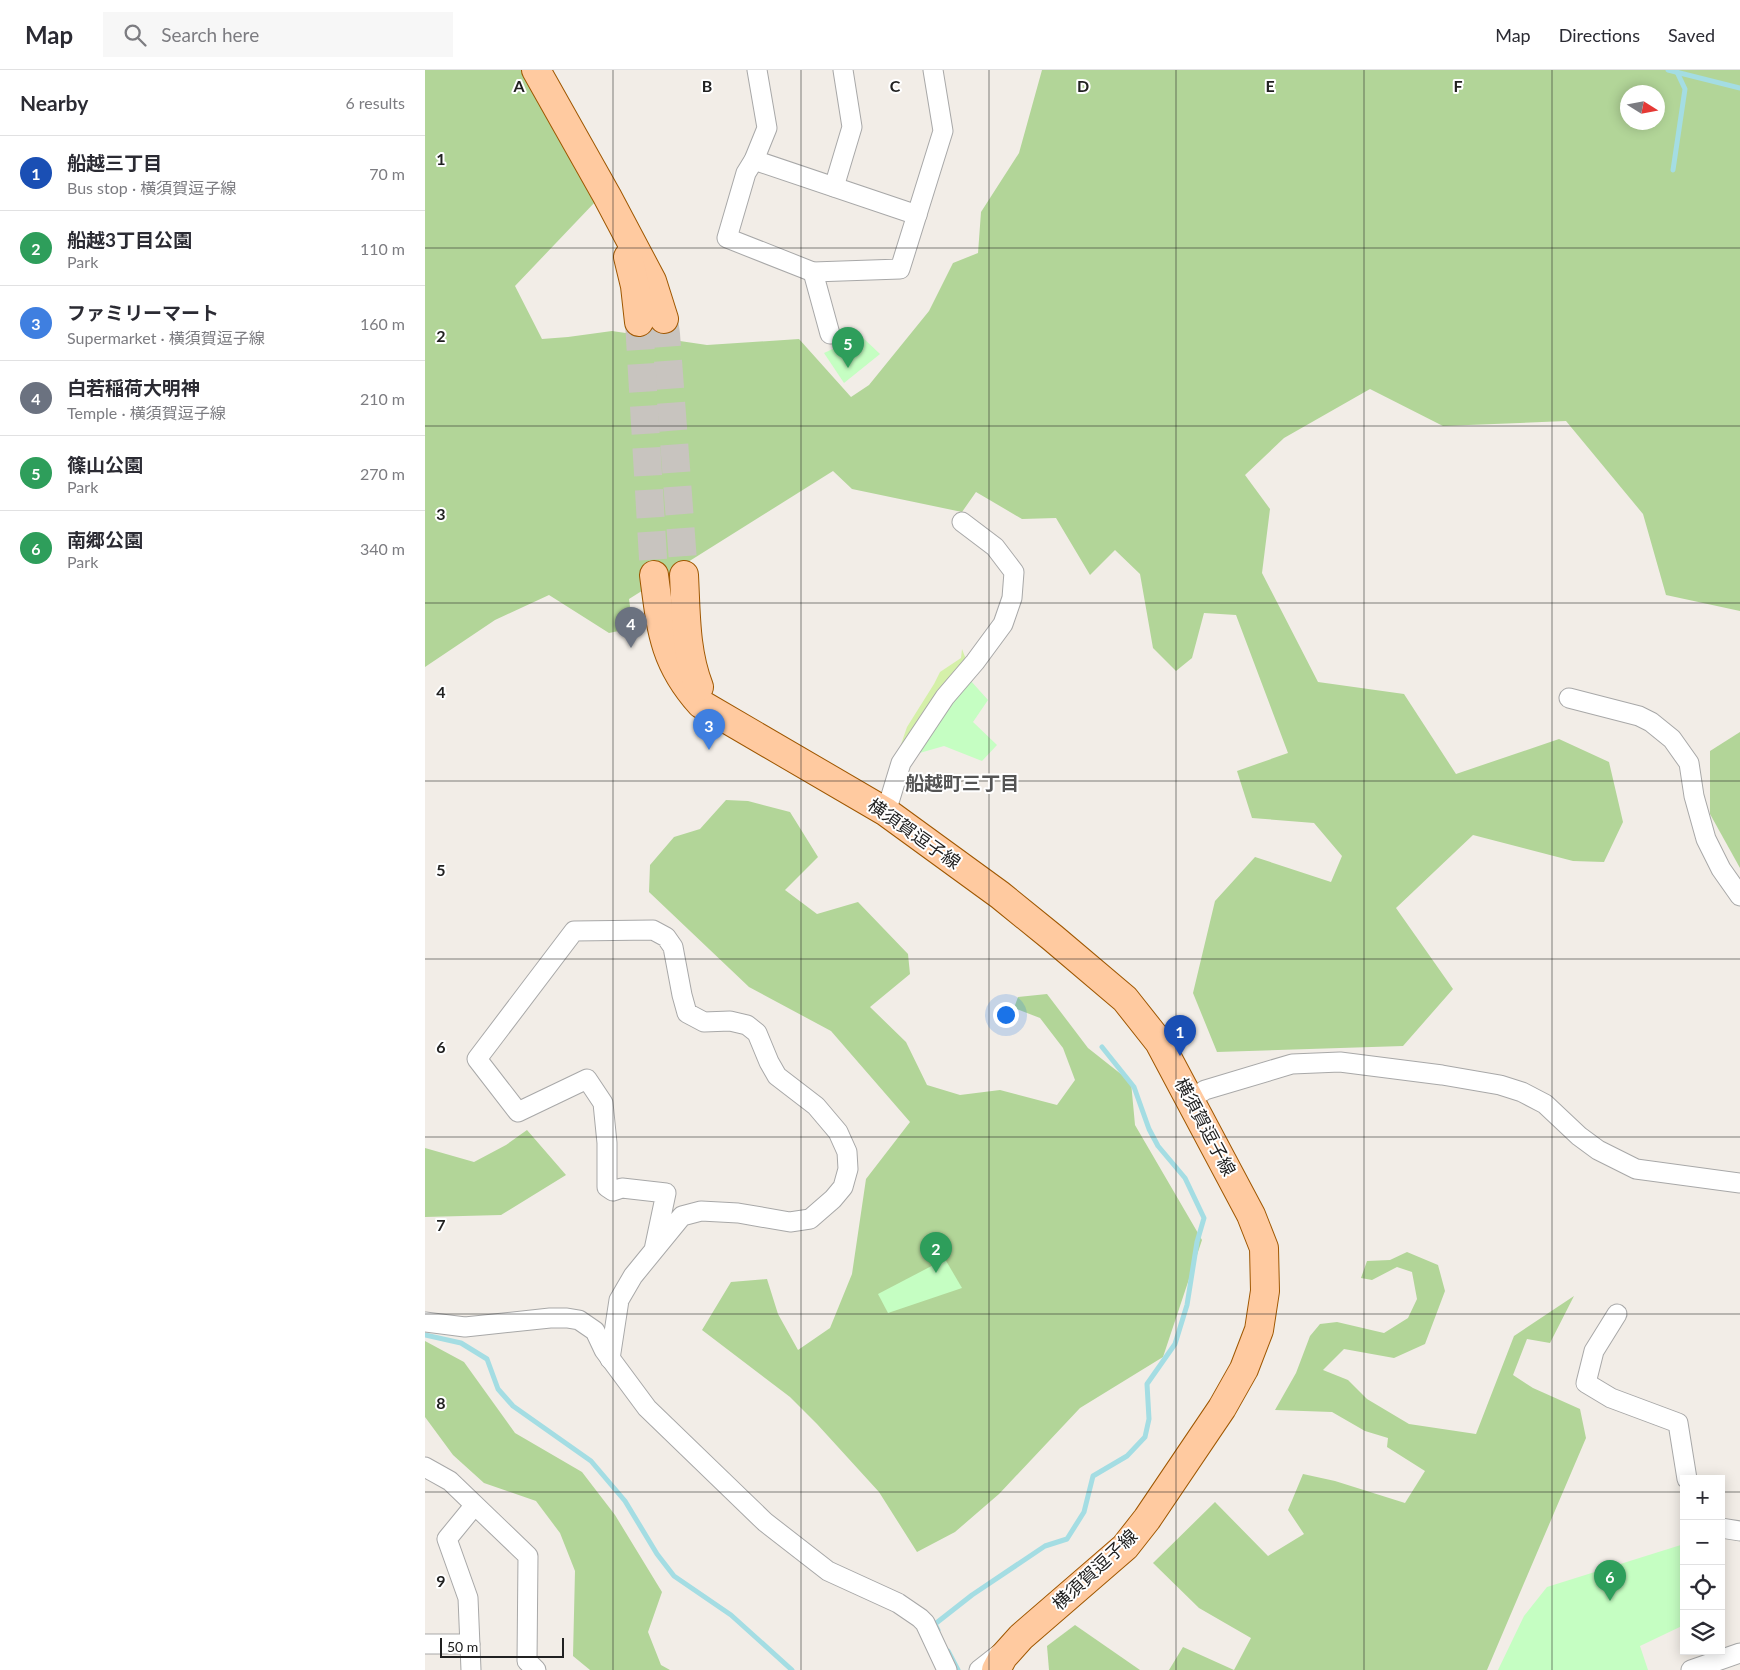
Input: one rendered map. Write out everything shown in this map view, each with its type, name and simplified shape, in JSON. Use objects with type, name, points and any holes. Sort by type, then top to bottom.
[{"type":"main road","points":[[536,70],[607,196],[626,249],[635,286],[651,321]]},
{"type":"main road","name":"横須賀逗子線","points":[[655,575],[659,618],[665,646],[677,671],[701,704],[886,812],[1000,895],[1125,999],[1159,1042],[1191,1099],[1251,1215],[1264,1248],[1265,1291],[1259,1330],[1244,1369],[1222,1408],[1147,1519],[1125,1547],[1021,1637],[1003,1657],[996,1670]]},
{"type":"main road","name":"横須賀逗子線","points":[[683,575],[688,645],[693,670],[700,688],[716,714]]},
{"type":"street","points":[[757,70],[767,128],[754,160],[746,173],[727,238],[813,272],[900,269],[943,131],[933,70]]},
{"type":"street","points":[[834,187],[853,127],[843,70]]},
{"type":"street","points":[[754,160],[917,215]]},
{"type":"street","points":[[813,272],[830,334]]},
{"type":"street","points":[[886,812],[901,763],[945,697],[975,662],[1003,624],[1012,598],[1014,572],[995,547],[962,522]]},
{"type":"street","points":[[1569,698],[1639,716],[1651,722],[1672,739],[1689,764],[1694,796],[1706,839],[1721,869],[1740,896]]},
{"type":"street","points":[[610,1359],[619,1300],[633,1276],[682,1216],[701,1211],[738,1213],[790,1222],[810,1219],[833,1199],[843,1187],[848,1169],[847,1152],[838,1132],[816,1106],[777,1076],[757,1033],[747,1025],[731,1021],[704,1022],[687,1013],[673,947],[666,937],[653,930],[574,931],[477,1059],[518,1112],[587,1079],[603,1103],[607,1142],[607,1187],[613,1191],[622,1188],[666,1193],[654,1250]]},
{"type":"street","points":[[1191,1099],[1205,1090],[1292,1064],[1340,1062],[1442,1075],[1500,1085],[1522,1092],[1545,1104],[1579,1136],[1598,1150],[1636,1169],[1740,1183]]},
{"type":"street","points":[[1617,1314],[1594,1351],[1586,1383],[1611,1398],[1677,1423],[1686,1475]]},
{"type":"street","points":[[425,1322],[465,1327],[550,1318],[579,1320],[595,1331],[603,1350],[647,1408],[765,1522],[828,1571],[898,1603],[920,1618],[925,1623],[947,1670]]},
{"type":"street","points":[[425,1467],[450,1481],[528,1556],[527,1661],[536,1670]]},
{"type":"street","points":[[471,1670],[469,1598],[447,1539],[474,1506]]},
{"type":"street","points":[[1725,1529],[1740,1531]]},
{"type":"street","points":[[979,1670],[1021,1637]]},
{"type":"street","points":[[425,1644],[470,1644]]},
{"type":"street","points":[[1691,1670],[1740,1652]]},
{"type":"green space","points":[[425,70],[522,70],[596,201],[515,286],[542,339],[612,331],[707,345],[799,339],[851,397],[869,385],[929,311],[953,263],[978,253],[981,212],[1019,153],[1042,70],[1740,70],[1740,611],[1666,595],[1643,514],[1566,421],[1443,426],[1370,389],[1284,438],[1245,475],[1270,509],[1262,573],[1318,682],[1404,694],[1456,774],[1559,739],[1609,762],[1623,822],[1604,862],[1573,861],[1473,835],[1396,908],[1453,989],[1403,1046],[1217,1052],[1193,993],[1215,901],[1255,857],[1331,882],[1342,856],[1314,823],[1252,818],[1237,771],[1288,753],[1236,615],[1204,613],[1192,658],[1176,671],[1153,648],[1140,574],[1115,550],[1090,575],[1056,518],[1022,519],[976,492],[962,512],[852,489],[833,471],[629,599],[633,628],[609,633],[549,595],[495,620],[425,667]]},
{"type":"green space","points":[[861,336],[880,354],[844,383],[824,353]]},
{"type":"green space","points":[[962,649],[967,662],[896,759],[907,727],[940,672],[961,658]]},
{"type":"green space","points":[[970,680],[988,700],[973,722],[997,745],[982,761],[944,746],[916,754],[952,697]]},
{"type":"green space","points":[[1740,732],[1740,868],[1710,814],[1710,751]]},
{"type":"green space","points":[[726,800],[748,801],[790,812],[818,857],[785,890],[817,914],[858,902],[908,954],[910,974],[870,1007],[906,1042],[927,1085],[960,1095],[1000,1090],[1057,1105],[1075,1080],[1063,1048],[1040,1018],[1014,1008],[1018,997],[1047,994],[1088,1048],[1131,1082],[1135,1125],[1202,1240],[1163,1357],[1080,1408],[999,1494],[955,1532],[917,1552],[879,1492],[817,1424],[790,1397],[702,1330],[731,1282],[767,1279],[778,1314],[798,1350],[830,1328],[852,1274],[866,1179],[910,1122],[831,1031],[749,987],[649,892],[650,865],[674,837],[700,829]]},
{"type":"green space","points":[[527,1130],[566,1175],[501,1215],[425,1217],[425,1148],[474,1162],[506,1145]]},
{"type":"green space","points":[[1407,1252],[1438,1265],[1445,1291],[1425,1344],[1394,1358],[1344,1349],[1323,1370],[1348,1380],[1367,1399],[1409,1424],[1476,1434],[1514,1336],[1574,1296],[1550,1343],[1527,1339],[1513,1375],[1533,1388],[1580,1409],[1586,1438],[1487,1670],[1234,1670],[1251,1638],[1199,1608],[1153,1563],[1215,1502],[1268,1556],[1304,1534],[1288,1510],[1303,1474],[1335,1481],[1405,1503],[1425,1471],[1387,1447],[1388,1438],[1365,1431],[1332,1412],[1275,1410],[1296,1373],[1310,1336],[1320,1324],[1337,1322],[1384,1333],[1408,1318],[1417,1299],[1412,1272],[1397,1267],[1372,1280],[1361,1278],[1367,1261],[1390,1260]]},
{"type":"green space","points":[[945,1259],[962,1288],[888,1313],[878,1294]]},
{"type":"green space","points":[[425,1341],[464,1362],[515,1433],[582,1472],[615,1515],[662,1592],[648,1632],[661,1665],[670,1670],[590,1670],[573,1656],[575,1571],[560,1533],[536,1501],[484,1483],[453,1455],[425,1417]]},
{"type":"green space","points":[[1680,1545],[1680,1627],[1640,1646],[1648,1670],[1498,1670],[1524,1616],[1547,1587]]},
{"type":"green space","points":[[1075,1625],[1140,1670],[1049,1670],[1047,1646]]},
{"type":"green space","points":[[1183,1647],[1234,1670],[1169,1670]]},
{"type":"waterway","points":[[1668,70],[1740,88]]},
{"type":"waterway","points":[[1673,170],[1685,89],[1677,72]]},
{"type":"waterway","points":[[938,1630],[935,1624],[972,1595],[1045,1546],[1067,1539],[1084,1512],[1093,1476],[1127,1456],[1145,1437],[1149,1419],[1147,1384],[1175,1344],[1187,1305],[1197,1242],[1204,1218],[1185,1178],[1158,1146],[1149,1129],[1134,1087],[1102,1047]]},
{"type":"waterway","points":[[425,1335],[461,1343],[487,1359],[498,1389],[513,1406],[591,1461],[625,1501],[657,1554],[674,1576],[731,1615],[792,1670]]},
{"type":"waterway","points":[[948,1651],[958,1670]]},
{"type":"tunnel","points":[[664,319],[684,575]]},
{"type":"tunnel","points":[[639,322],[654,575]]},
{"type":"place","name":"篠山公園","points":[[848,368]]},
{"type":"place","name":"白若稲荷大明神","points":[[631,648]]},
{"type":"place","name":"ファミリーマート","points":[[709,750]]},
{"type":"place","name":"船越三丁目","points":[[1180,1056]]},
{"type":"place","name":"船越3丁目公園","points":[[936,1273]]},
{"type":"place","name":"南郷公園","points":[[1610,1601]]},
{"type":"district","name":"船越町三丁目","points":[[962,783]]}]
